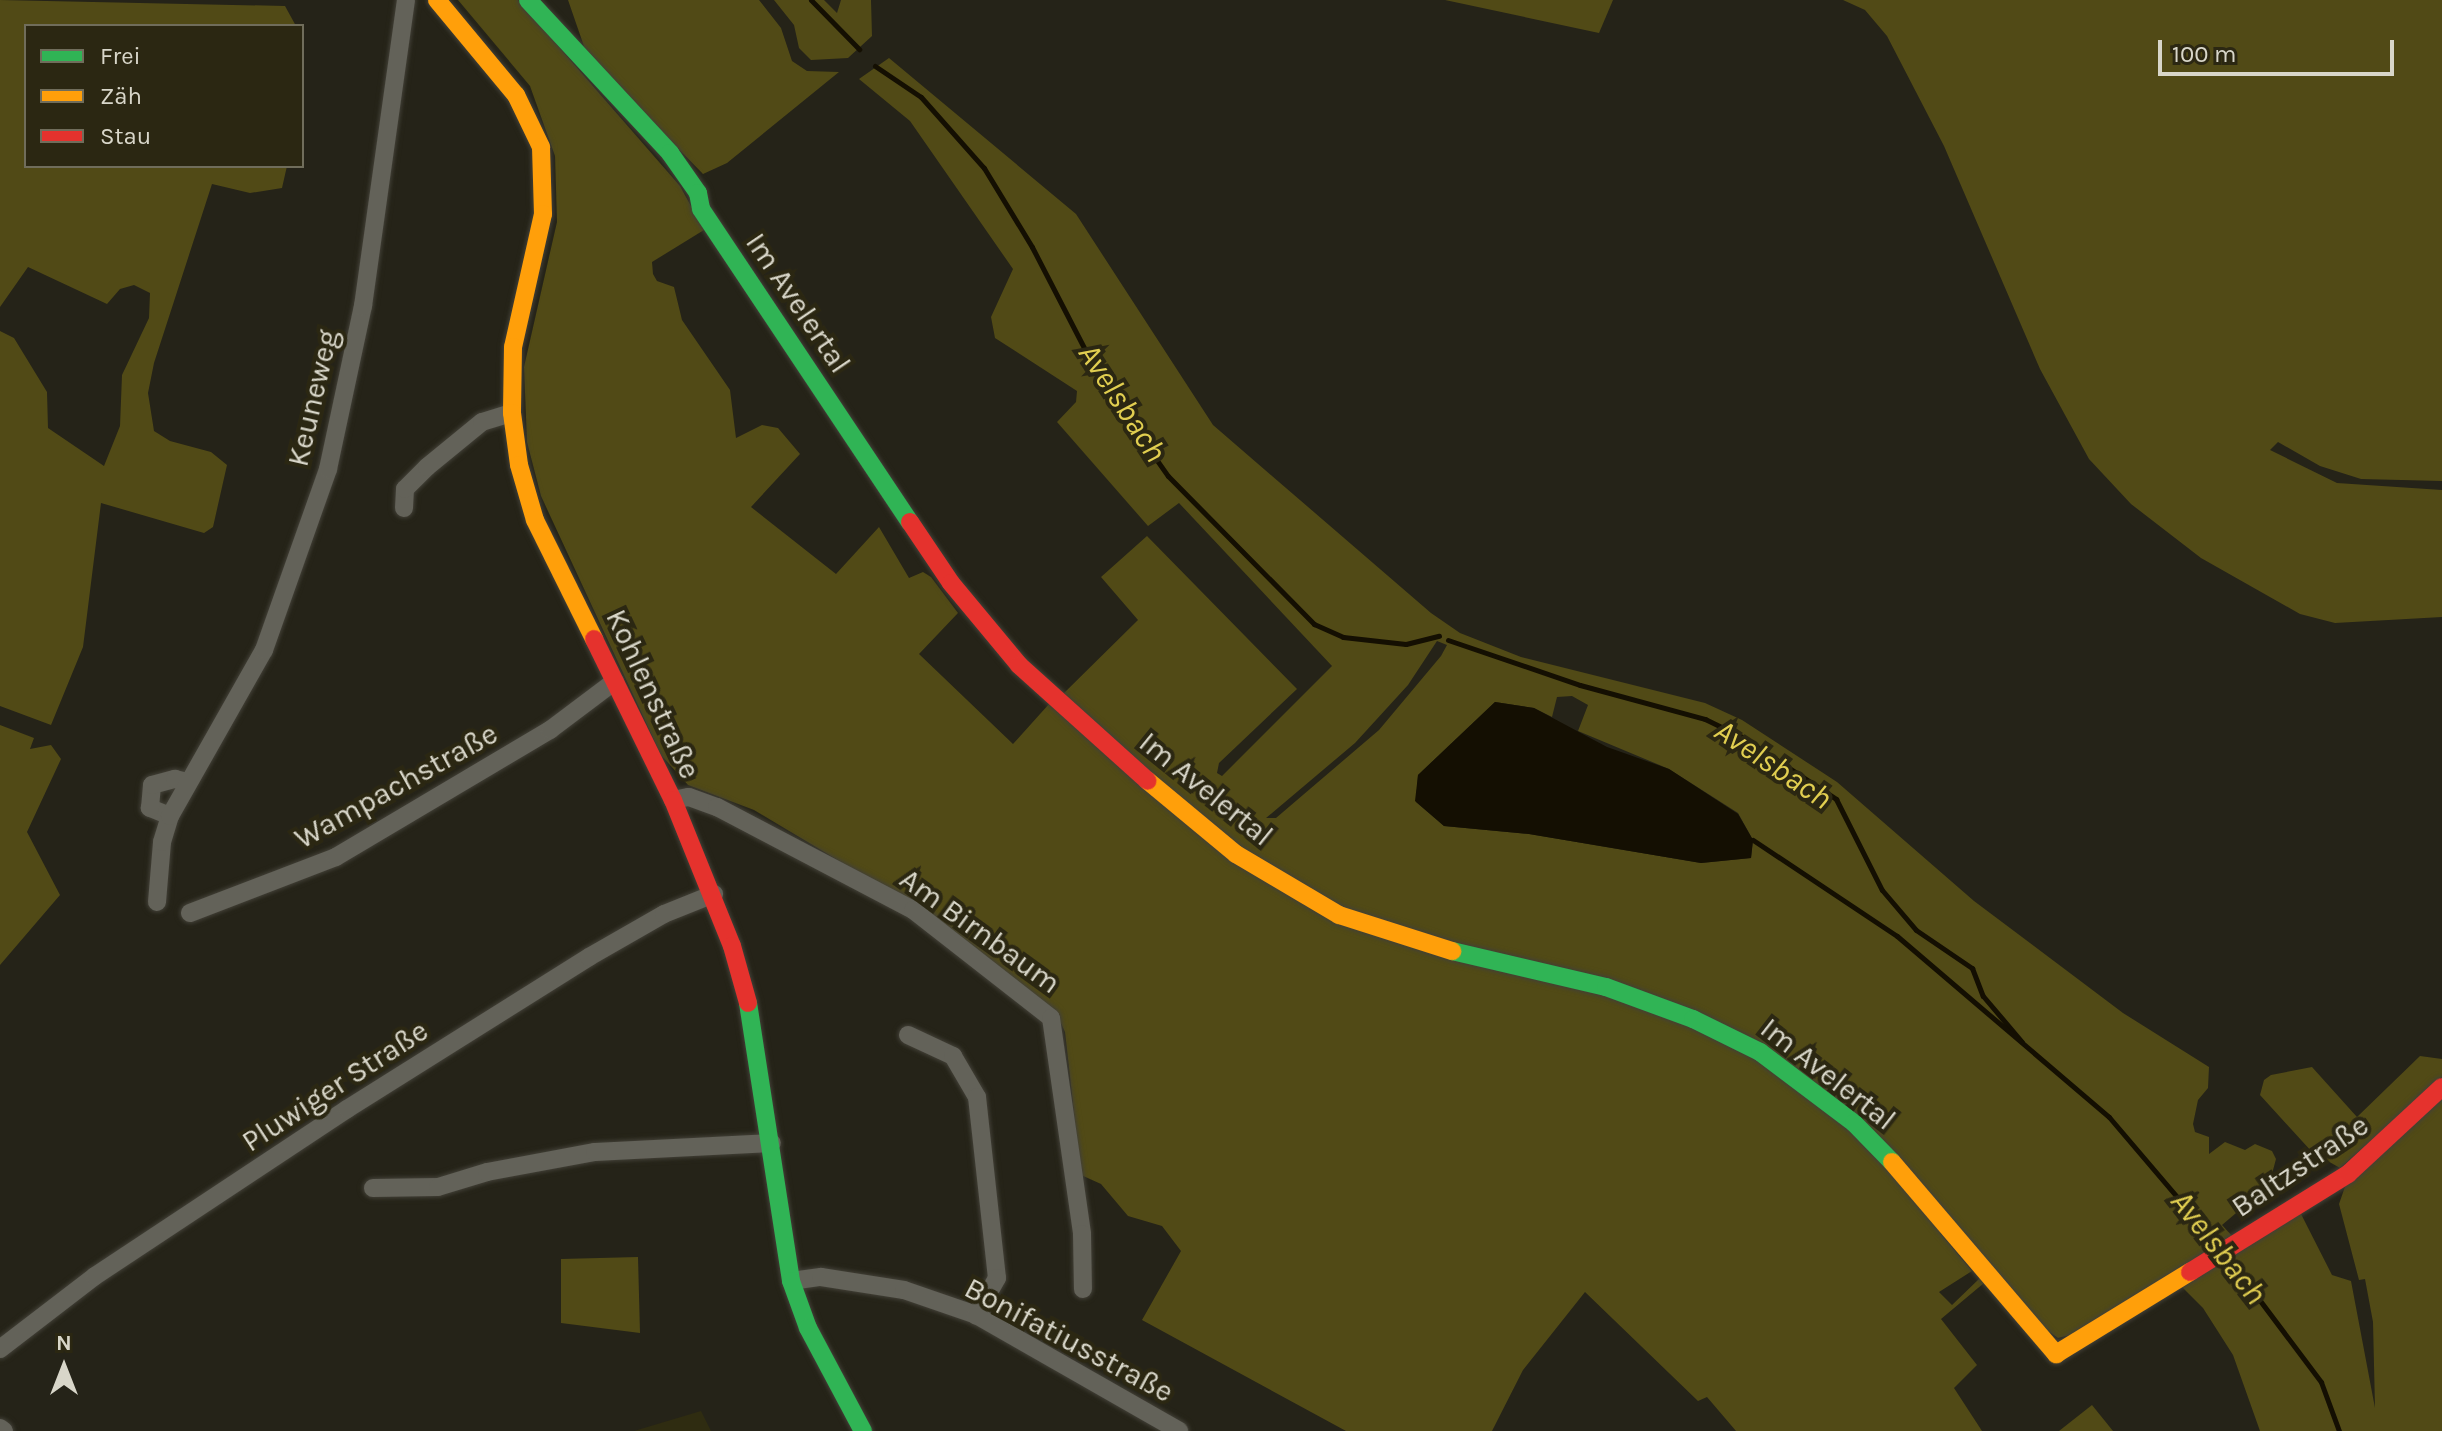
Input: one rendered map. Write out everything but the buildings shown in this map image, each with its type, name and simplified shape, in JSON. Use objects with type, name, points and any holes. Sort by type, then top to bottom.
[{"type":"street","name":"Keuneweg","points":[[157,902],[162,842],[170,816],[264,650],[328,469],[363,306],[406,0]]},
{"type":"street","name":"Kohlenstraße","points":[[437,0],[516,95],[543,156],[546,193],[513,347],[512,413],[535,520],[673,800],[714,894],[752,1011],[791,1281],[808,1328],[863,1431]]},
{"type":"street","name":"Im Avelertal","points":[[528,0],[670,153],[698,193],[701,209],[951,583],[1019,665],[1183,812],[1249,862],[1339,915],[1414,942],[1606,987],[1693,1019],[1760,1052],[1854,1123],[1885,1154],[2056,1354]]},
{"type":"street","points":[[404,508],[405,489],[427,467],[482,422],[512,413]]},
{"type":"street","name":"Wampachstraße","points":[[190,913],[336,857],[550,730],[615,681]]},
{"type":"street","points":[[170,816],[150,808],[152,785],[175,779],[188,782]]},
{"type":"street","name":"Am Birnbaum","points":[[673,800],[689,797],[717,807],[913,910],[1051,1018],[1082,1234],[1083,1289]]},
{"type":"street","name":"Pluwiger Straße","points":[[0,1349],[95,1276],[312,1131],[589,957],[664,914],[714,894]]},
{"type":"street","points":[[908,1035],[953,1056],[977,1097],[997,1278],[976,1315]]},
{"type":"street","name":"Baltzstraße","points":[[2056,1354],[2348,1174],[2442,1087]]},
{"type":"street","points":[[373,1188],[438,1187],[487,1172],[595,1152],[772,1143]]},
{"type":"street","name":"Bonifatiusstraße","points":[[791,1281],[821,1277],[904,1290],[976,1315],[1179,1431]]},
{"type":"shaded area","points":[[0,0],[285,6],[295,24],[24,24],[24,168],[287,168],[282,188],[250,193],[212,184],[154,363],[148,393],[154,431],[170,441],[211,452],[227,465],[213,527],[204,533],[101,503],[83,647],[51,725],[0,706],[0,331],[14,338],[47,392],[48,428],[104,466],[120,426],[122,375],[149,318],[150,293],[134,285],[120,289],[107,304],[28,267],[0,307]]},
{"type":"shaded area","points":[[458,0],[518,0],[680,186],[704,230],[652,262],[653,274],[657,281],[674,287],[682,320],[730,390],[736,438],[762,425],[778,428],[800,454],[751,507],[836,574],[879,527],[909,578],[923,572],[931,577],[958,613],[919,654],[1013,744],[1049,704],[1156,797],[1160,780],[1062,695],[1138,620],[1101,577],[1147,536],[1297,689],[1219,763],[1217,773],[1222,776],[1332,666],[1179,503],[1148,526],[1057,422],[1076,402],[1077,391],[995,338],[991,317],[1013,269],[910,121],[859,79],[889,58],[1076,214],[1213,425],[1431,613],[1460,633],[1521,657],[1705,703],[1742,720],[1837,782],[1974,901],[2123,1013],[2209,1067],[2208,1088],[2198,1100],[2193,1124],[2195,1132],[2209,1137],[2209,1154],[2225,1142],[2245,1150],[2255,1144],[2272,1151],[2276,1159],[2269,1185],[2222,1225],[2234,1238],[2074,1334],[2058,1338],[2040,1325],[1885,1143],[1834,1100],[1765,1047],[1646,997],[1643,1003],[1752,1056],[1852,1129],[1944,1229],[1940,1233],[1972,1271],[1939,1292],[1952,1305],[1980,1278],[1984,1283],[1941,1319],[1977,1365],[1954,1388],[1982,1431],[1736,1431],[1707,1397],[1698,1401],[1585,1292],[1523,1370],[1492,1431],[1346,1431],[1142,1320],[1181,1251],[1162,1226],[1128,1216],[1101,1184],[1081,1175],[1065,1032],[1059,1019],[928,914],[754,810],[688,785],[661,755],[541,496],[527,442],[524,367],[557,222],[555,156],[530,86]],"holes":[[[1437,641],[1447,645],[1441,656],[1379,730],[1276,818],[1266,818],[1355,743],[1408,685]],[[1572,696],[1588,705],[1578,731],[1669,769],[1738,813],[1753,840],[1751,858],[1701,863],[1529,834],[1444,826],[1416,802],[1418,775],[1495,702],[1534,708],[1552,717],[1557,697]]]},
{"type":"shaded area","points":[[568,0],[759,0],[781,28],[792,61],[807,71],[839,72],[727,163],[703,174],[587,55]]},
{"type":"shaded area","points":[[774,0],[824,0],[837,13],[841,0],[871,0],[872,36],[848,58],[811,60],[799,48],[794,25]]},
{"type":"shaded area","points":[[1445,0],[1613,0],[1599,33]]},
{"type":"shaded area","points":[[1843,0],[2442,0],[2442,481],[2361,479],[2320,466],[2278,442],[2270,450],[2337,483],[2442,490],[2442,617],[2335,623],[2300,614],[2201,558],[2131,504],[2089,459],[2040,369],[1944,146],[1887,36],[1865,10]]},
{"type":"shaded area","points":[[1495,702],[1534,708],[1607,747],[1669,769],[1738,814],[1753,840],[1751,858],[1701,863],[1529,834],[1444,826],[1415,801],[1418,775]]},
{"type":"shaded area","points":[[0,725],[34,738],[30,749],[51,745],[61,759],[27,832],[60,895],[0,965]]},
{"type":"shaded area","points":[[2420,1056],[2442,1059],[2442,1077],[2340,1168],[2312,1152],[2260,1095],[2264,1080],[2271,1075],[2312,1067],[2357,1117]]},
{"type":"shaded area","points":[[2442,1096],[2442,1431],[2260,1431],[2233,1355],[2203,1308],[2181,1286],[2300,1212],[2332,1275],[2351,1281],[2375,1408],[2373,1322],[2365,1279],[2359,1280],[2339,1204],[2347,1181]]},
{"type":"shaded area","points":[[638,1257],[640,1333],[561,1323],[561,1259]]},
{"type":"shaded area","points":[[2092,1405],[2113,1431],[2059,1431]]},
{"type":"shaded area","points":[[701,1411],[711,1431],[634,1431]]},
{"type":"waterway","name":"Avelsbach","points":[[811,0],[859,49]]},
{"type":"waterway","name":"Avelsbach","points":[[875,66],[921,97],[984,168],[1032,247],[1100,379],[1168,476],[1314,624],[1343,637],[1406,644],[1439,636]]},
{"type":"waterway","name":"Avelsbach","points":[[1448,640],[1580,685],[1705,719],[1742,737],[1836,799],[1882,890],[1916,930],[1972,968],[1983,996],[2022,1042]]},
{"type":"waterway","name":"Avelsbach","points":[[1753,840],[1897,936],[2109,1117],[2217,1244]]},
{"type":"waterway","name":"Avelsbach","points":[[2228,1258],[2321,1382],[2339,1431]]},
{"type":"traffic: fast","points":[[528,0],[670,153],[698,193],[701,209],[910,522]]},
{"type":"traffic: fast","points":[[1452,951],[1606,987],[1693,1019],[1760,1052],[1854,1123],[1892,1162]]},
{"type":"traffic: fast","points":[[748,1003],[791,1281],[808,1328],[863,1431]]},
{"type":"traffic: slow","points":[[437,0],[516,95],[541,147],[543,214],[513,347],[512,413],[519,465],[535,520],[594,639]]},
{"type":"traffic: slow","points":[[1148,781],[1236,854],[1339,915],[1452,951]]},
{"type":"traffic: slow","points":[[1892,1162],[2056,1354],[2190,1272]]},
{"type":"traffic: jam","points":[[910,522],[951,583],[1019,665],[1148,781]]},
{"type":"traffic: jam","points":[[594,639],[673,800],[732,946],[748,1003]]},
{"type":"traffic: jam","points":[[2190,1272],[2348,1174],[2442,1087]]}]
